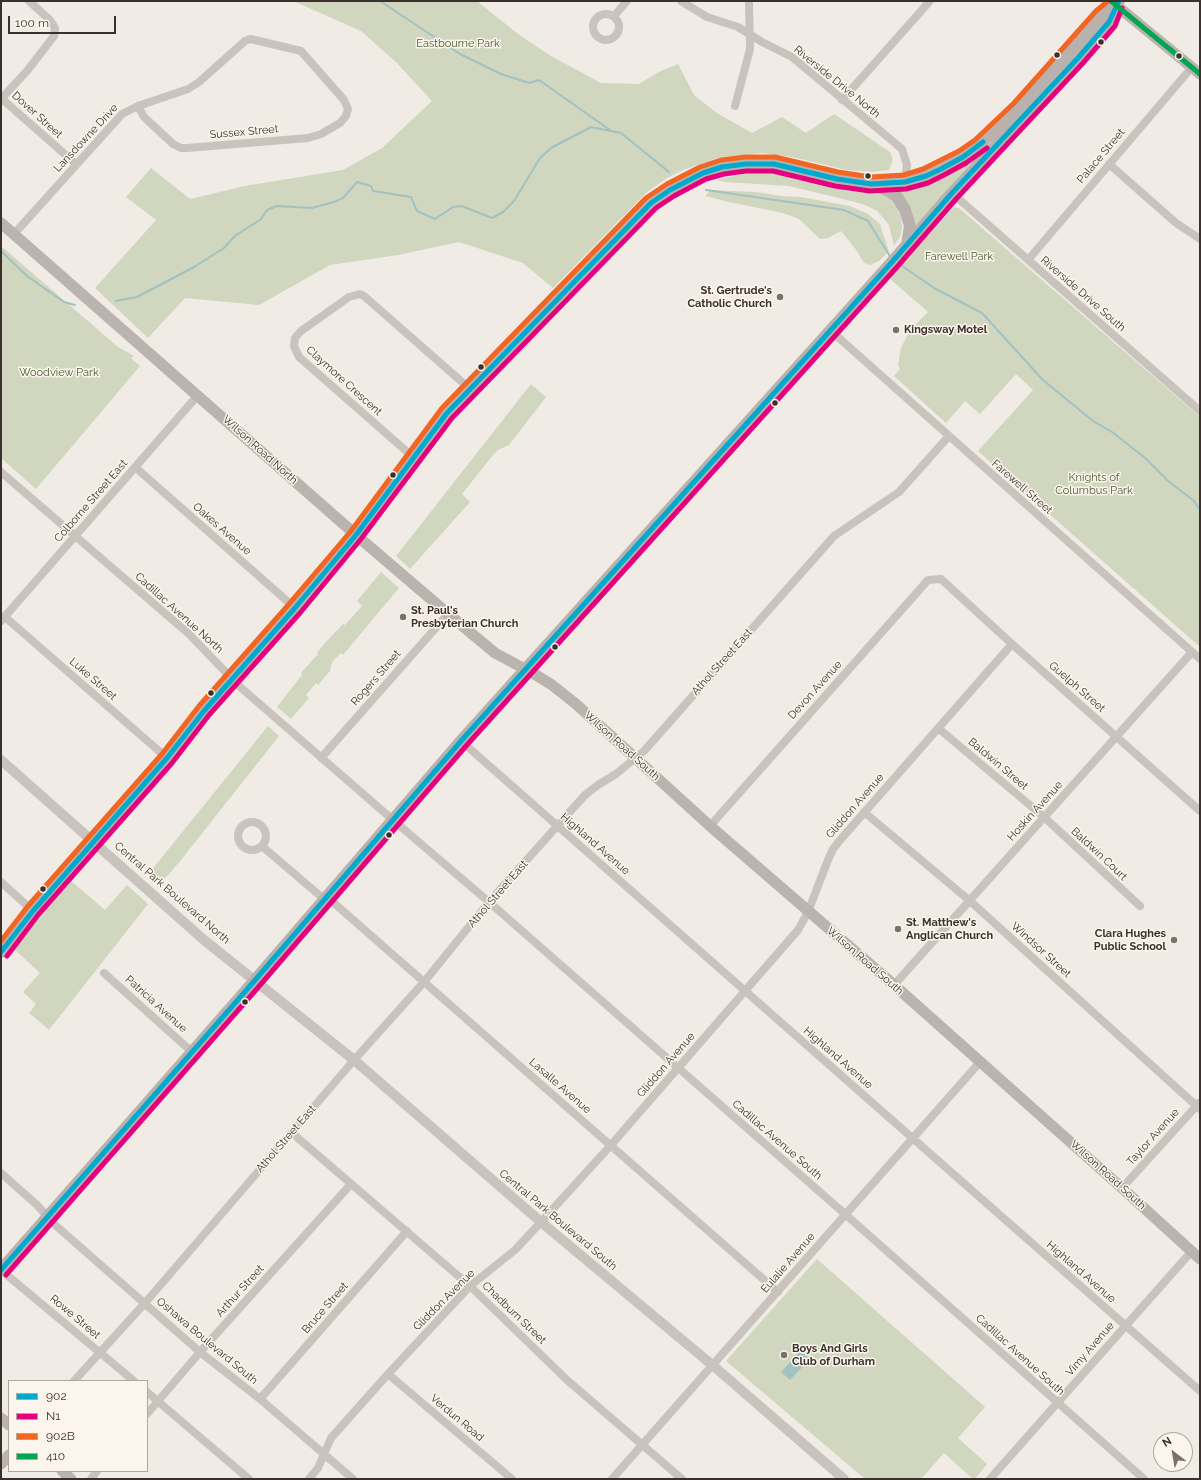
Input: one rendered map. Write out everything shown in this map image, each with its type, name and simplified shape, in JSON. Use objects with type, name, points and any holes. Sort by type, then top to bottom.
[{"type":"main road","points":[[1115,2],[1196,70]]},
{"type":"main road","points":[[1,952],[33,911],[166,758],[204,711],[295,608],[356,535],[447,413],[651,203],[685,181],[703,173],[746,164],[774,164],[837,179],[871,184],[905,182],[926,176],[963,157],[979,145],[1019,108],[1115,2]]},
{"type":"main road","points":[[1,1270],[256,980],[461,741],[892,262],[952,193],[1110,22],[1115,2]]},
{"type":"main road","points":[[871,184],[889,191],[897,198],[905,210],[910,226],[904,248]]},
{"type":"main road","name":"Wilson Road North","points":[[1,222],[356,535],[448,614],[495,653],[526,669]]},
{"type":"main road","name":"Wilson Road South","points":[[526,669],[568,697],[710,826],[894,985],[1122,1188],[1200,1260]]},
{"type":"main road","points":[[1,1464],[8,1456]]},
{"type":"main road","points":[[63,1472],[71,1479]]},
{"type":"street","points":[[2,98],[52,40],[55,32],[54,25],[50,20],[30,1]]},
{"type":"street","points":[[614,16],[627,1]]},
{"type":"street","name":"Riverside Drive North","points":[[681,1],[707,17],[738,27],[790,56],[902,149],[907,165],[905,182]]},
{"type":"street","points":[[735,106],[750,49],[749,1]]},
{"type":"street","points":[[842,100],[930,1]]},
{"type":"street","name":"Lansdowne Drive","points":[[14,234],[122,114],[138,106],[188,88],[199,82],[245,41],[250,39],[301,51],[344,100]]},
{"type":"street","name":"Palace Street","points":[[1028,260],[1109,164],[1196,70]]},
{"type":"street","name":"Dover Street","points":[[2,98],[76,164]]},
{"type":"street","name":"Sussex Street","points":[[138,106],[144,117],[173,144],[181,148],[187,148],[308,138],[321,134],[340,123],[346,116],[348,109],[344,100]]},
{"type":"street","points":[[1109,164],[1176,224],[1200,239]]},
{"type":"street","name":"Riverside Drive South","points":[[952,193],[1200,411]]},
{"type":"street","name":"Claymore Crescent","points":[[413,457],[299,357],[294,346],[296,338],[301,331],[350,297],[360,294],[470,389]]},
{"type":"street","name":"Farewell Street","points":[[830,330],[1200,659]]},
{"type":"street","name":"Colborne Street East","points":[[3,619],[198,395]]},
{"type":"street","name":"Athol Street East","points":[[75,1380],[145,1303],[354,1060],[424,982],[489,902],[592,788],[616,774],[649,745],[834,536],[899,492],[948,436]]},
{"type":"street","name":"Oakes Avenue","points":[[135,467],[295,608]]},
{"type":"street","name":"Cadillac Avenue North","points":[[1,472],[189,634],[233,678],[239,686],[393,820]]},
{"type":"street","name":"Guelph Street","points":[[942,579],[1012,644],[1200,811]]},
{"type":"street","name":"Devon Avenue","points":[[710,826],[928,580],[942,579]]},
{"type":"street","name":"Rogers Street","points":[[321,758],[448,614]]},
{"type":"street","name":"Luke Street","points":[[3,619],[166,758]]},
{"type":"street","name":"Gliddon Avenue","points":[[309,1479],[318,1468],[332,1438],[388,1374],[470,1286],[515,1250],[541,1222],[611,1145],[798,930],[808,912],[833,849],[1012,644]]},
{"type":"street","name":"Hoskin Avenue","points":[[894,985],[1192,652]]},
{"type":"street","name":"Baldwin Street","points":[[938,728],[1044,818]]},
{"type":"street","name":"Highland Avenue","points":[[461,741],[1200,1391]]},
{"type":"street","name":"Central Park Boulevard North","points":[[1,760],[204,940],[256,980]]},
{"type":"street","name":"Windsor Street","points":[[864,812],[970,901],[1199,1105]]},
{"type":"street","name":"Baldwin Court","points":[[1044,818],[1140,906]]},
{"type":"street","name":"Cadillac Avenue South","points":[[393,820],[489,902],[845,1214],[1144,1479]]},
{"type":"street","name":"Lasalle Avenue","points":[[263,847],[424,982],[778,1292]]},
{"type":"street","points":[[1,882],[33,911]]},
{"type":"street","name":"Patricia Avenue","points":[[104,973],[192,1052]]},
{"type":"street","name":"Central Park Boulevard South","points":[[256,980],[354,1060],[541,1222],[712,1364],[844,1479]]},
{"type":"street","name":"Eulalie Avenue","points":[[612,1479],[980,1062]]},
{"type":"street","name":"Taylor Avenue","points":[[1122,1188],[1199,1105]]},
{"type":"street","name":"Chadburn Street","points":[[292,1133],[470,1286],[567,1380],[682,1479]]},
{"type":"street","name":"Oshawa Boulevard South","points":[[1,1173],[37,1205],[48,1217],[200,1352],[260,1399],[353,1479]]},
{"type":"street","name":"Arthur Street","points":[[148,1413],[200,1352],[351,1184]]},
{"type":"street","name":"Bruce Street","points":[[260,1399],[407,1231]]},
{"type":"street","name":"Vimy Avenue","points":[[990,1479],[1191,1252]]},
{"type":"street","name":"Rowe Street","points":[[1,1270],[133,1380]]},
{"type":"street","name":"Verdun Road","points":[[388,1374],[512,1479]]},
{"type":"street","points":[[148,1393],[249,1479]]},
{"type":"green space","name":"Eastbourne Park","points":[[293,1],[477,1],[518,34],[551,56],[601,83],[639,84],[659,72],[678,64],[694,95],[717,113],[752,133],[782,117],[806,133],[834,114],[890,152],[893,160],[889,170],[872,172],[847,170],[792,157],[762,153],[721,157],[683,170],[667,178],[646,193],[553,288],[523,263],[459,242],[398,255],[330,265],[259,305],[185,298],[148,338],[95,288],[156,220],[126,197],[151,168],[190,199],[245,186],[343,170],[382,148],[432,101],[396,62],[361,31]]},
{"type":"green space","points":[[988,143],[990,144],[915,225],[890,188]]},
{"type":"green space","points":[[747,173],[774,173],[849,191],[884,194],[891,200],[901,218],[902,228],[900,237],[894,246],[889,225],[877,211],[865,205],[789,186],[725,182],[716,180]]},
{"type":"green space","points":[[711,190],[756,192],[781,196],[801,197],[850,206],[868,214],[880,224],[889,251],[879,261],[870,265],[864,263],[857,251],[841,231],[828,238],[820,239],[799,219],[783,213],[705,196]]},
{"type":"green space","points":[[954,207],[959,208],[1200,417],[1200,647],[978,451],[1033,390],[1016,374],[980,414],[965,401],[946,423],[894,376],[900,369],[898,365],[901,348],[910,330],[928,312],[889,278],[895,269],[897,270]]},
{"type":"green space","name":"Woodview Park","points":[[1,246],[118,347],[134,356],[131,358],[140,366],[36,489],[1,458]]},
{"type":"green space","points":[[531,384],[546,397],[509,445],[498,450],[494,454],[462,494],[470,502],[410,569],[396,556]]},
{"type":"green space","points":[[381,572],[399,588],[343,655],[341,653],[334,660],[330,671],[318,685],[316,683],[306,695],[309,698],[291,719],[277,707],[325,643],[343,624],[345,625],[362,606],[357,601]]},
{"type":"green space","points":[[268,726],[279,736],[162,882],[150,872]]},
{"type":"green space","points":[[71,881],[105,910],[127,885],[148,904],[49,1030],[29,1013],[36,1004],[23,992],[40,973],[13,948]]},
{"type":"green space","points":[[817,1259],[985,1407],[958,1438],[987,1464],[975,1479],[973,1479],[944,1453],[921,1479],[865,1479],[726,1361]]},
{"type":"water","points":[[800,1351],[810,1359],[790,1380],[781,1372]]},
{"type":"waterway","points":[[380,1],[460,54],[501,74],[529,83],[539,80],[610,130]]},
{"type":"waterway","points":[[116,301],[137,297],[194,267],[224,248],[235,236],[261,219],[267,210],[277,206],[312,208],[334,202],[343,198],[357,182],[371,186],[373,191],[411,197],[417,211],[435,219],[453,207],[462,206],[492,218],[503,212],[514,201],[540,158],[551,148],[591,127],[621,133],[669,172]]},
{"type":"waterway","points":[[706,190],[844,210],[868,221],[891,258]]},
{"type":"waterway","points":[[1,251],[27,276],[64,302],[75,305]]},
{"type":"waterway","points":[[898,263],[934,288],[982,313],[1043,380],[1093,421],[1112,432],[1144,457],[1167,480],[1194,501],[1200,510]]},
{"type":"transit line","name":"902B","points":[[1,941],[28,906],[162,754],[199,706],[351,531],[442,408],[646,198],[667,184],[700,167],[721,160],[745,157],[775,157],[838,172],[871,177],[904,175],[923,169],[959,151],[975,140],[1014,103],[1096,11],[1108,1]]},
{"type":"transit line","name":"410","points":[[1111,1],[1200,74]]},
{"type":"transit line","name":"902","points":[[1,1270],[250,986],[461,741],[892,262],[952,193],[1078,58],[1109,22],[1119,1]]},
{"type":"transit line","name":"N1","points":[[6,1275],[255,991],[466,746],[897,267],[957,198],[1083,63],[1115,26],[1122,8]]},
{"type":"transit line","name":"902","points":[[1,952],[33,911],[167,758],[204,711],[295,608],[356,535],[447,413],[651,203],[670,190],[703,173],[722,167],[746,164],[774,164],[837,179],[871,184],[905,182],[926,176],[941,169],[963,157],[983,142]]},
{"type":"transit line","name":"N1","points":[[7,956],[38,915],[172,763],[209,715],[300,613],[361,539],[452,418],[656,208],[674,196],[706,179],[724,174],[746,171],[773,171],[835,186],[870,191],[906,189],[928,183],[944,175],[966,163],[987,148]]},
{"type":"place","name":"St. Gertrude's Catholic Church","points":[[780,297]]},
{"type":"place","name":"Kingsway Motel","points":[[896,330]]},
{"type":"place","name":"St. Paul's Presbyterian Church","points":[[403,617]]},
{"type":"place","name":"St. Matthew's Anglican Church","points":[[898,929]]},
{"type":"place","name":"Clara Hughes Public School","points":[[1174,940]]},
{"type":"place","name":"Boys And Girls Club of Durham","points":[[784,1355]]},
{"type":"park label","name":"Farewell Park","points":[[959,257]]},
{"type":"park label","name":"Knights of Columbus Park","points":[[1094,484]]}]
